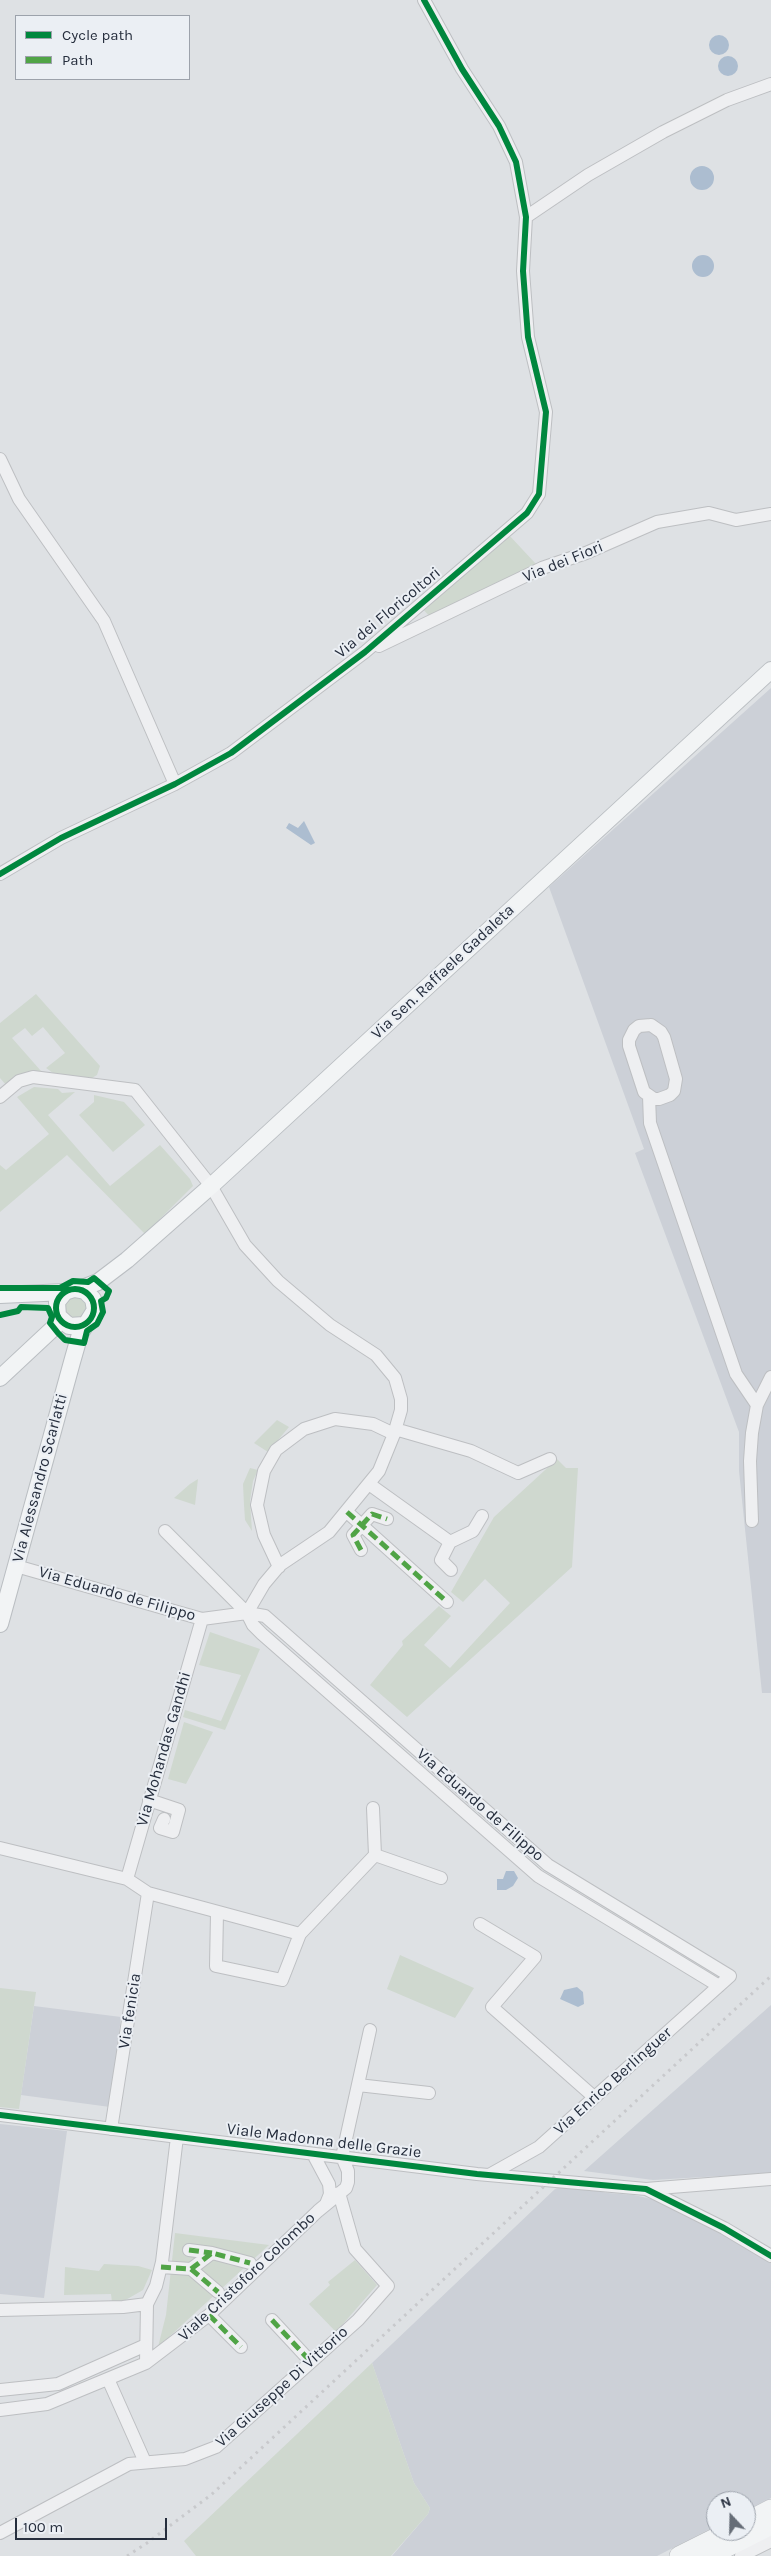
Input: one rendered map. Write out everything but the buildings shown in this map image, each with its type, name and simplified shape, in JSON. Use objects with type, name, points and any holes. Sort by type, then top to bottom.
[{"type":"highway","points":[[756,2517],[771,2510]]},
{"type":"highway","points":[[710,2556],[771,2525]]},
{"type":"highway","points":[[679,2556],[708,2541]]},
{"type":"main road","name":"Via Sen. Raffaele Gadaleta","points":[[65,1306],[127,1260],[212,1186],[764,681],[771,670]]},
{"type":"main road","name":"Via Sen. Raffaele Gadaleta","points":[[84,1325],[93,1316],[94,1304],[127,1260]]},
{"type":"main road","points":[[0,1378],[65,1306],[89,1294],[94,1304]]},
{"type":"main road","points":[[0,1295],[65,1306]]},
{"type":"main road","points":[[0,1306],[39,1304],[65,1306]]},
{"type":"main road","points":[[65,1306],[74,1327],[84,1325]]},
{"type":"main road","name":"Via Alessandro Scarlatti","points":[[65,1306],[70,1333],[72,1362]]},
{"type":"main road","name":"Via Alessandro Scarlatti","points":[[0,1624],[72,1362],[84,1325]]},
{"type":"street","name":"Via dei Floricoltori","points":[[0,874],[61,838],[175,784],[231,753],[366,652],[527,513],[539,494],[546,412],[528,337],[523,271],[526,217],[516,162],[499,126],[462,69],[424,0]]},
{"type":"street","points":[[526,217],[588,175],[663,132],[727,100],[771,84]]},
{"type":"street","points":[[0,460],[19,499],[104,621],[175,784]]},
{"type":"street","name":"Via dei Fiori","points":[[366,652],[542,568],[586,554],[657,522],[709,513],[736,520],[771,514]]},
{"type":"street","points":[[648,1096],[654,1099],[665,1098],[674,1091],[676,1080],[661,1032],[651,1025],[645,1025],[634,1030],[628,1040],[628,1046],[642,1087],[648,1096],[650,1123],[736,1374],[757,1405]]},
{"type":"street","points":[[0,1098],[19,1081],[33,1077],[135,1090],[212,1186],[245,1245],[278,1281],[306,1307],[346,1337],[376,1355],[395,1378],[401,1399],[395,1431],[379,1470],[329,1532],[279,1567],[264,1584],[247,1613],[165,1531]]},
{"type":"street","points":[[752,1521],[750,1461],[752,1433],[757,1405],[771,1377]]},
{"type":"street","points":[[279,1567],[264,1534],[257,1505],[264,1471],[276,1450],[304,1429],[335,1419],[373,1424],[471,1451],[518,1473],[550,1459]]},
{"type":"street","points":[[369,1484],[450,1542]]},
{"type":"street","points":[[347,1512],[447,1602]]},
{"type":"street","points":[[361,1550],[353,1536],[362,1525],[372,1514],[387,1519]]},
{"type":"street","points":[[451,1570],[441,1560],[450,1542],[473,1531],[482,1516]]},
{"type":"street","name":"Via Eduardo de Filippo","points":[[16,1566],[202,1619],[247,1613],[265,1616],[548,1865],[730,1976]]},
{"type":"street","name":"Via Eduardo de Filippo","points":[[247,1613],[253,1625],[291,1660],[538,1876],[719,1986]]},
{"type":"street","name":"Via Mohandas Gandhi","points":[[127,1880],[202,1619]]},
{"type":"street","points":[[149,1800],[179,1810],[173,1832],[160,1828],[164,1818]]},
{"type":"street","points":[[217,1913],[216,1966],[282,1980],[300,1934],[375,1855],[373,1808]]},
{"type":"street","points":[[0,1848],[127,1880],[148,1893],[300,1934]]},
{"type":"street","points":[[375,1855],[441,1878]]},
{"type":"street","name":"Via fenicia","points":[[111,2129],[148,1893]]},
{"type":"street","points":[[480,1924],[535,1957],[492,2008],[594,2097]]},
{"type":"street","name":"Via Enrico Berlinguer","points":[[489,2175],[539,2148],[730,1976]]},
{"type":"street","points":[[326,2204],[330,2194],[327,2179],[328,2166],[340,2157],[370,2030]]},
{"type":"street","points":[[358,2085],[429,2093]]},
{"type":"street","name":"Viale Madonna delle Grazie","points":[[0,2115],[489,2175],[646,2189]]},
{"type":"street","points":[[146,2363],[147,2304],[156,2286],[161,2267],[177,2137]]},
{"type":"street","points":[[313,2154],[327,2179]]},
{"type":"street","points":[[340,2157],[346,2162],[348,2182]]},
{"type":"street","name":"Viale Cristoforo Colombo","points":[[0,2410],[46,2404],[146,2363],[209,2315],[340,2193],[357,2170],[368,2161]]},
{"type":"street","points":[[646,2189],[771,2179]]},
{"type":"street","points":[[646,2189],[724,2228],[771,2256]]},
{"type":"street","name":"Via Giuseppe Di Vittorio","points":[[0,2533],[128,2464],[185,2459],[216,2447],[358,2320],[388,2286],[355,2248],[340,2193]]},
{"type":"street","points":[[189,2250],[212,2253],[250,2263]]},
{"type":"street","points":[[191,2269],[212,2253]]},
{"type":"street","points":[[161,2267],[191,2269],[218,2292]]},
{"type":"street","points":[[0,2310],[123,2307],[147,2304]]},
{"type":"street","points":[[209,2315],[241,2348]]},
{"type":"street","points":[[272,2320],[311,2362]]},
{"type":"street","points":[[0,2390],[58,2384],[146,2345]]},
{"type":"street","points":[[108,2380],[145,2462]]},
{"type":"street","points":[[741,2556],[771,2541]]},
{"type":"shaded area","points":[[508,534],[536,564],[430,617],[422,608]]},
{"type":"shaded area","points":[[771,688],[771,1693],[762,1693],[739,1471],[739,1432],[635,1153],[644,1149],[549,887]]},
{"type":"shaded area","points":[[36,994],[100,1066],[97,1075],[92,1078],[53,1073],[46,1068],[65,1053],[43,1027],[32,1036],[25,1028],[12,1038],[41,1071],[33,1072],[6,1085],[0,1078],[0,1023]]},
{"type":"shaded area","points":[[34,1087],[58,1089],[62,1093],[75,1092],[48,1115],[110,1186],[160,1145],[190,1179],[193,1186],[145,1234],[67,1155],[0,1212],[0,1165],[6,1170],[49,1134],[17,1097]]},
{"type":"shaded area","points":[[94,1095],[124,1102],[145,1125],[113,1152],[79,1115],[94,1102]]},
{"type":"shaded area","points":[[76,1297],[84,1300],[87,1308],[84,1316],[76,1319],[68,1316],[65,1308],[68,1300]]},
{"type":"shaded area","points":[[277,1420],[289,1427],[268,1452],[254,1443]]},
{"type":"shaded area","points":[[557,1459],[566,1468],[578,1468],[572,1567],[407,1717],[370,1685],[403,1645],[402,1641],[439,1606],[451,1616],[424,1645],[450,1668],[510,1603],[485,1579],[463,1602],[451,1592],[494,1517]]},
{"type":"shaded area","points":[[250,1468],[258,1470],[253,1481],[250,1501],[252,1531],[245,1520],[243,1484]]},
{"type":"shaded area","points":[[198,1479],[195,1505],[174,1498],[190,1484]]},
{"type":"shaded area","points":[[210,1632],[260,1649],[225,1730],[183,1717],[185,1710],[221,1721],[241,1675],[199,1665]]},
{"type":"shaded area","points":[[184,1722],[213,1732],[186,1784],[168,1779]]},
{"type":"shaded area","points":[[400,1955],[474,1988],[455,2018],[387,1989]]},
{"type":"shaded area","points":[[0,1988],[36,1992],[19,2109],[0,2107]]},
{"type":"shaded area","points":[[771,2005],[771,2173],[653,2180],[584,2171]]},
{"type":"shaded area","points":[[34,2006],[121,2017],[110,2107],[21,2095]]},
{"type":"shaded area","points":[[0,2124],[67,2131],[44,2298],[0,2294]]},
{"type":"shaded area","points":[[564,2185],[608,2193],[634,2195],[665,2202],[771,2261],[771,2498],[756,2506],[756,2491],[706,2491],[706,2531],[657,2556],[392,2556],[428,2514],[430,2508],[414,2483],[372,2363],[555,2189]]},
{"type":"shaded area","points":[[175,2233],[269,2245],[158,2347],[166,2315]]},
{"type":"shaded area","points":[[355,2260],[377,2285],[336,2332],[309,2304],[330,2285],[328,2282]]},
{"type":"shaded area","points":[[104,2264],[138,2266],[152,2270],[143,2290],[122,2302],[112,2302],[111,2294],[64,2295],[65,2267],[99,2271]]},
{"type":"shaded area","points":[[372,2363],[414,2483],[430,2508],[428,2514],[391,2556],[196,2556],[184,2541]]},
{"type":"water","points":[[715,35],[723,35],[729,41],[729,49],[723,55],[715,55],[709,49],[709,41]]},
{"type":"water","points":[[728,56],[735,59],[738,66],[735,73],[728,76],[721,73],[718,66],[721,59]]},
{"type":"water","points":[[702,166],[707,167],[713,173],[713,183],[707,189],[702,190],[697,189],[691,183],[690,178],[691,173],[697,167]]},
{"type":"water","points":[[703,255],[711,258],[714,266],[711,274],[703,277],[695,274],[692,266],[695,258]]},
{"type":"water","points":[[304,821],[315,843],[311,845],[286,828],[289,823],[298,828]]},
{"type":"water","points":[[506,1871],[514,1871],[518,1878],[513,1886],[506,1890],[497,1890],[497,1879],[503,1879]]},
{"type":"water","points":[[577,1987],[583,1992],[584,2004],[578,2007],[560,1999],[564,1990]]},
{"type":"railway","points":[[127,2556],[211,2495],[771,1976]]},
{"type":"marked path","points":[[347,1512],[447,1602]]},
{"type":"marked path","points":[[361,1550],[353,1535],[372,1514],[387,1519]]},
{"type":"marked path","points":[[189,2250],[212,2253]]},
{"type":"marked path","points":[[191,2269],[212,2253],[250,2263]]},
{"type":"marked path","points":[[161,2267],[191,2269],[218,2292]]},
{"type":"marked path","points":[[209,2315],[241,2347]]},
{"type":"marked path","points":[[272,2320],[311,2362]]},
{"type":"cycle path","points":[[0,874],[61,838],[175,784],[231,753],[365,652],[527,513],[539,494],[546,412],[528,337],[523,271],[526,217],[516,162],[499,126],[462,69],[424,0]]},
{"type":"cycle path","points":[[0,1288],[60,1288],[73,1281],[88,1282],[94,1278],[109,1291],[106,1298],[101,1301],[103,1312],[97,1324],[87,1331],[84,1343],[65,1340],[50,1323],[52,1317],[48,1308],[21,1307],[18,1311],[0,1315]]},
{"type":"cycle path","points":[[75,1289],[89,1294],[94,1308],[89,1322],[75,1327],[61,1322],[56,1308],[61,1294],[75,1289]]},
{"type":"cycle path","points":[[0,2115],[477,2174],[646,2189],[724,2228],[771,2256]]}]
